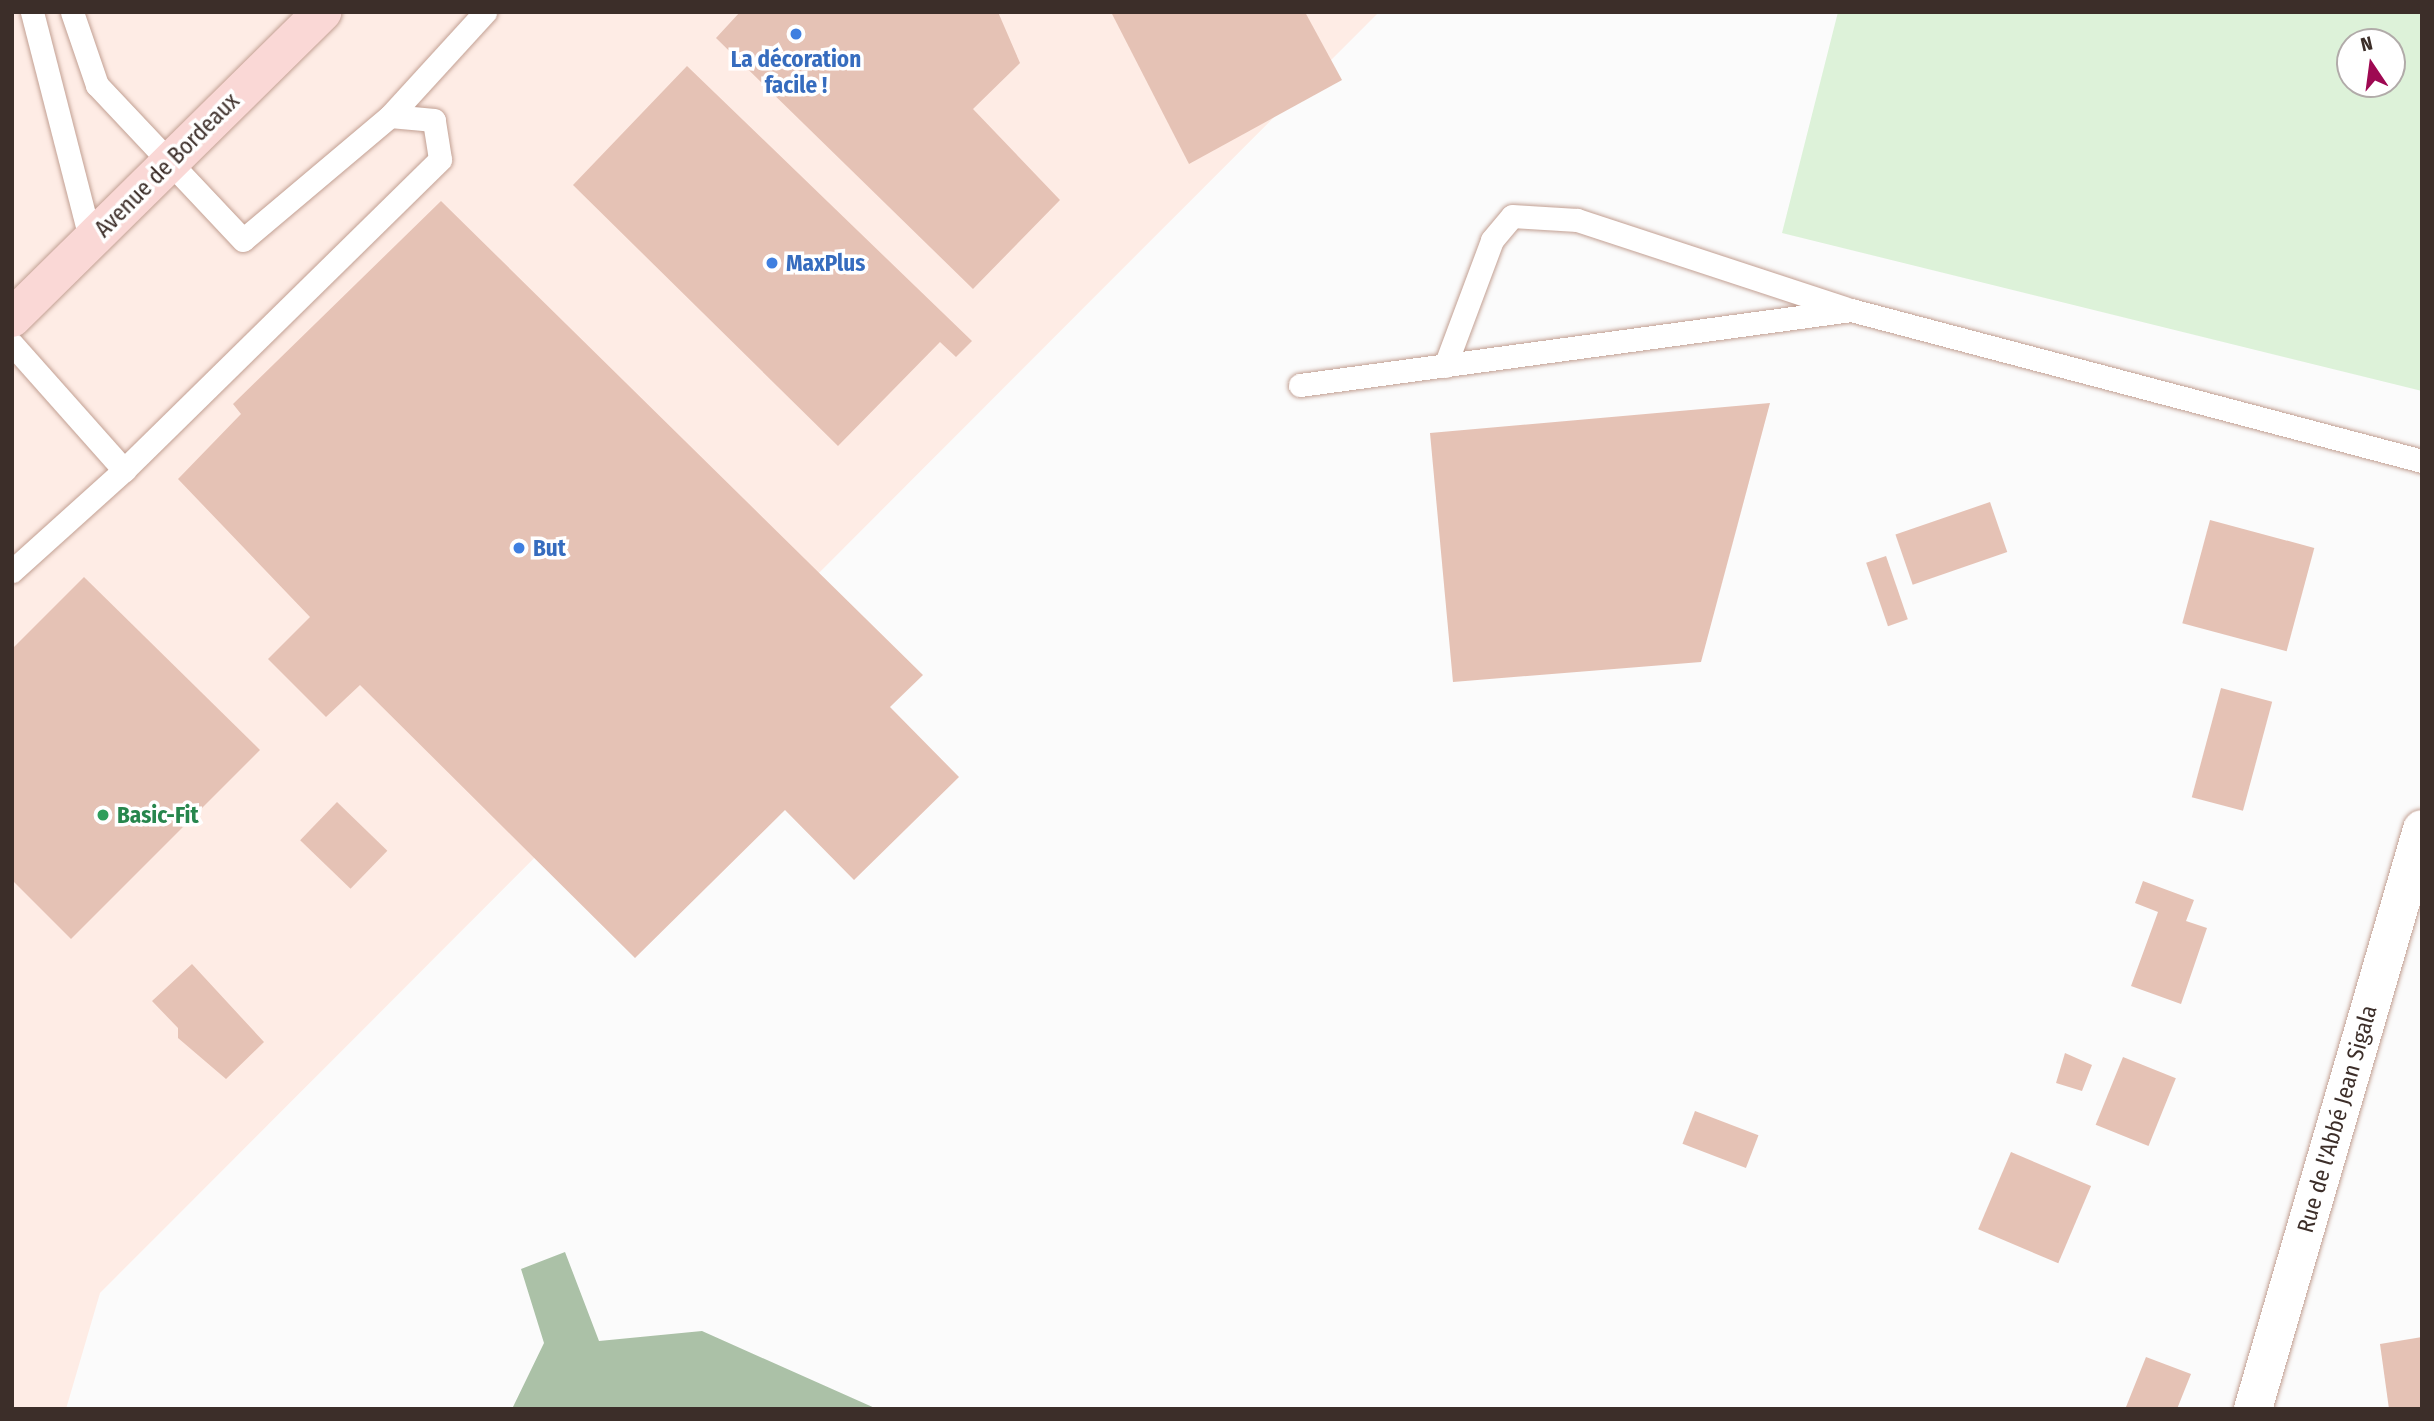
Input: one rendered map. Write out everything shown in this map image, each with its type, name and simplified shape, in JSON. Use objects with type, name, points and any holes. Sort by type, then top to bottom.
[{"type":"main road","name":"Avenue de Bordeaux","points":[[12,318],[322,12]]},
{"type":"street","name":"Rue de l'Abbé Jean Sigala","points":[[2253,1409],[2422,829]]},
{"type":"lane","points":[[32,12],[91,240]]},
{"type":"lane","points":[[72,12],[97,85],[167,166],[243,240],[390,116],[485,12]]},
{"type":"lane","points":[[12,571],[124,470],[440,159],[434,120],[390,116]]},
{"type":"lane","points":[[1445,366],[1492,240],[1512,216],[1577,220],[1851,310],[2422,461]]},
{"type":"lane","points":[[1300,385],[1851,310]]},
{"type":"lane","points":[[12,344],[124,470]]},
{"type":"shaded area","points":[[12,12],[1379,12],[100,1293],[66,1409],[12,1409]]},
{"type":"green space","points":[[1838,12],[2422,12],[2422,391],[1782,233]]},
{"type":"green space","points":[[565,1252],[599,1341],[702,1331],[877,1409],[512,1409],[544,1343],[521,1269]]},
{"type":"building","points":[[740,12],[998,12],[1020,63],[973,109],[1060,200],[973,289],[716,38]]},
{"type":"building","points":[[1111,12],[1305,12],[1342,80],[1189,164]]},
{"type":"building","name":"MaxPlus","points":[[687,66],[972,341],[956,357],[940,342],[838,446],[573,185]]},
{"type":"building","name":"But","points":[[441,201],[923,675],[890,707],[959,777],[854,880],[785,810],[635,958],[360,685],[326,717],[268,659],[310,617],[178,479],[241,414],[233,404]]},
{"type":"building","points":[[1770,403],[1701,662],[1453,682],[1430,433]]},
{"type":"building","points":[[1990,502],[2007,552],[1913,585],[1895,535]]},
{"type":"building","points":[[2210,520],[2314,548],[2287,651],[2182,623]]},
{"type":"building","points":[[1886,556],[1908,619],[1888,626],[1866,563]]},
{"type":"building","name":"Basic-Fit","points":[[84,577],[260,750],[71,939],[12,880],[12,649]]},
{"type":"building","points":[[2221,688],[2272,702],[2243,811],[2192,797]]},
{"type":"building","points":[[337,802],[387,851],[351,889],[300,840]]},
{"type":"building","points":[[2143,881],[2194,900],[2186,921],[2207,928],[2181,1004],[2131,986],[2158,912],[2135,903]]},
{"type":"building","points":[[192,964],[264,1042],[226,1079],[178,1038],[178,1028],[152,1001]]},
{"type":"building","points":[[2065,1053],[2092,1065],[2082,1091],[2056,1083]]},
{"type":"building","points":[[2123,1057],[2176,1078],[2149,1146],[2096,1125]]},
{"type":"building","points":[[1695,1111],[1758,1135],[1746,1168],[1682,1144]]},
{"type":"building","points":[[2011,1152],[2091,1186],[2058,1263],[1978,1229]]},
{"type":"building","points":[[2422,1337],[2422,1409],[2389,1409],[2380,1344]]},
{"type":"building","points":[[2146,1357],[2191,1374],[2177,1409],[2126,1407]]},
{"type":"place","name":"La décoration facile !","points":[[796,34]]},
{"type":"place","name":"MaxPlus","points":[[772,263]]},
{"type":"place","name":"But","points":[[519,548]]},
{"type":"place","name":"Basic-Fit","points":[[103,815]]}]
